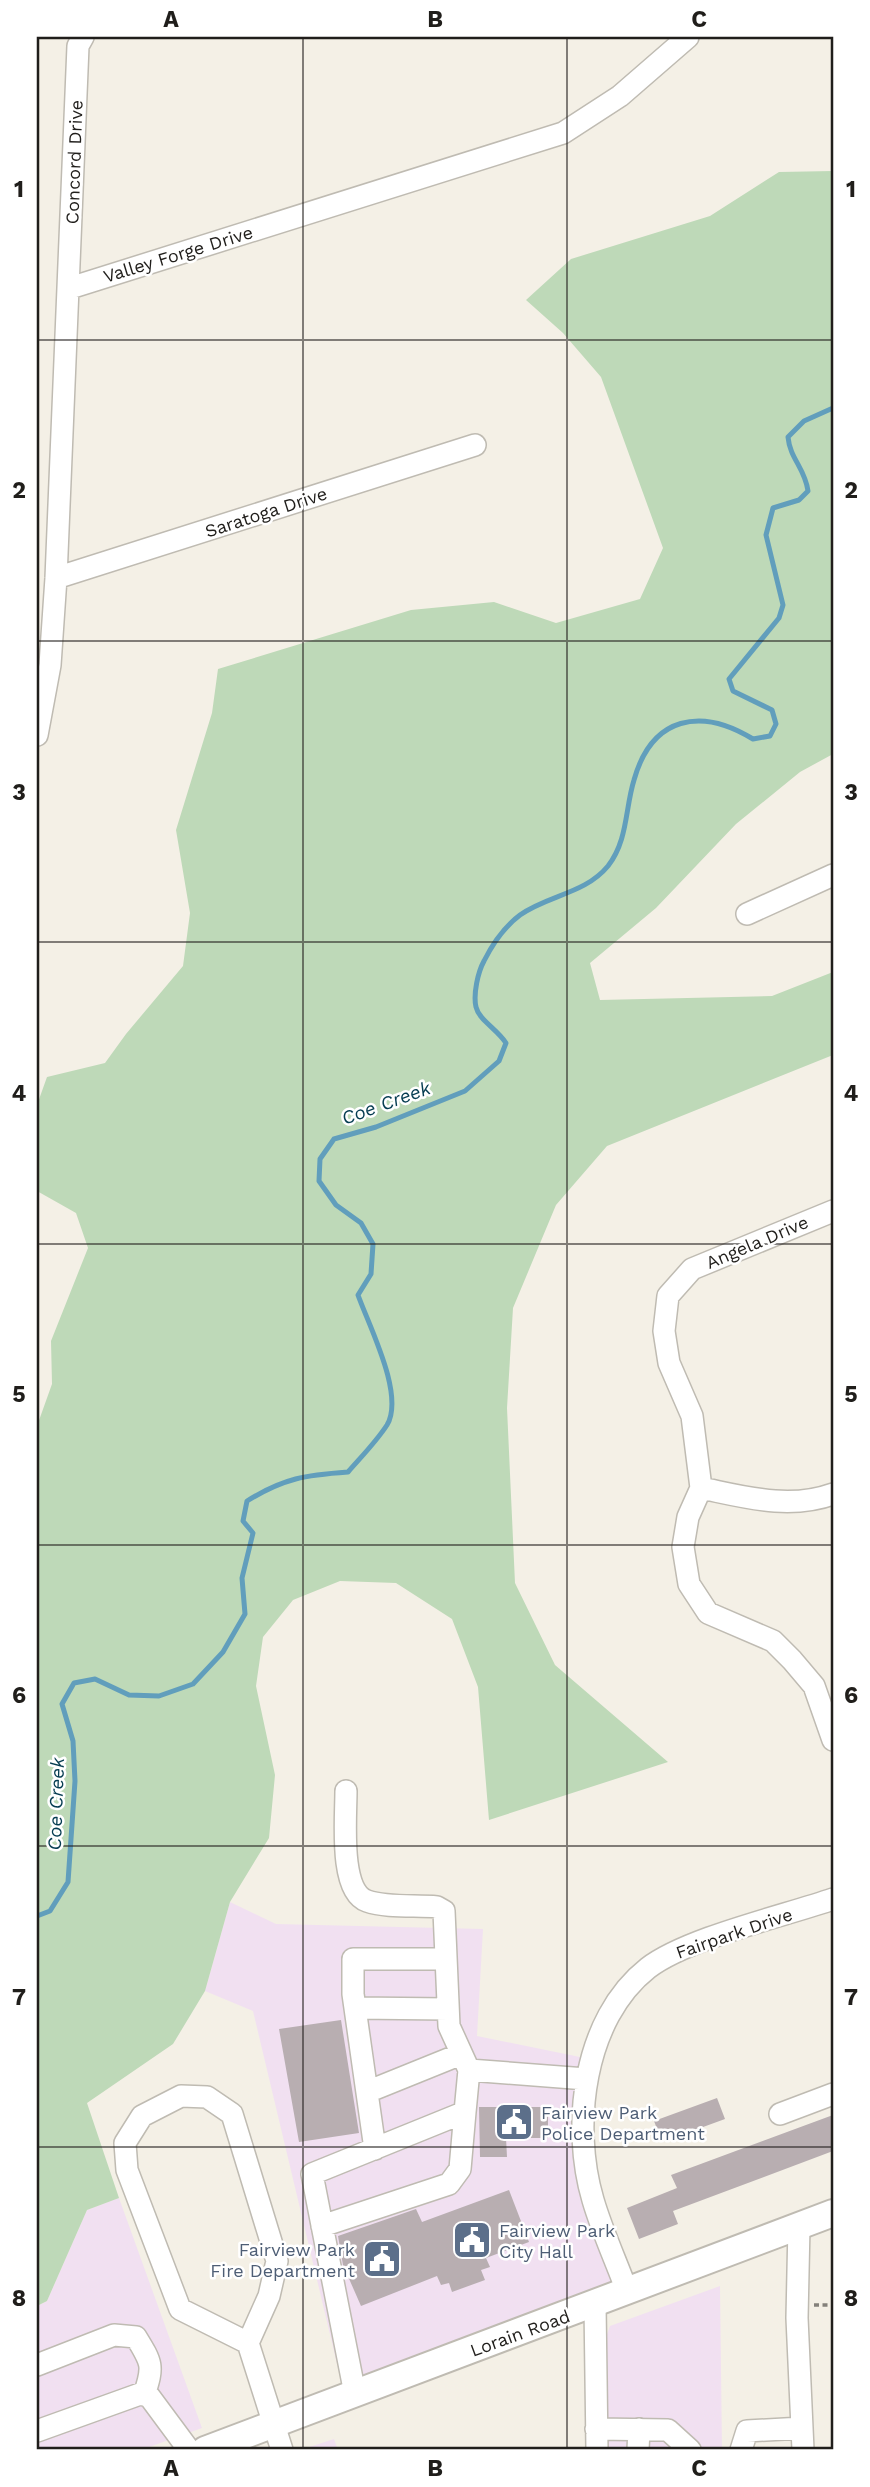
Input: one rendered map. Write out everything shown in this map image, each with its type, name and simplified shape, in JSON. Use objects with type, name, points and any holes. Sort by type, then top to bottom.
[{"type":"main road","name":"Lorain Road","points":[[205,2450],[833,2213]]},
{"type":"street","name":"Concord Drive","points":[[70,288],[78,46],[83,37]]},
{"type":"street","name":"Valley Forge Drive","points":[[70,288],[563,133],[620,96],[688,37]]},
{"type":"street","points":[[37,735],[50,664],[70,288]]},
{"type":"street","name":"Saratoga Drive","points":[[56,578],[475,445]]},
{"type":"street","points":[[747,914],[833,875]]},
{"type":"street","name":"Angela Drive","points":[[833,1210],[692,1269],[668,1296],[665,1342],[669,1363],[692,1416],[701,1488],[688,1517],[683,1547],[689,1584],[708,1613],[773,1641],[792,1660],[814,1686],[833,1740]]},
{"type":"street","points":[[701,1488],[785,1502],[806,1502],[833,1493]]},
{"type":"street","points":[[322,2227],[449,2184],[460,2169],[465,2112],[465,2062],[449,2026],[444,1911],[437,1907],[369,1902],[355,1895],[348,1880],[346,1791]]},
{"type":"street","name":"Fairpark Drive","points":[[627,2291],[593,2199],[585,2140],[586,2079],[597,2042],[619,2001],[648,1969],[679,1950],[833,1899]]},
{"type":"street","points":[[374,2149],[355,2008],[353,1959],[446,1959]]},
{"type":"street","points":[[355,2008],[448,2009]]},
{"type":"street","points":[[367,2092],[465,2062],[586,2079]]},
{"type":"street","points":[[780,2114],[833,2094]]},
{"type":"street","points":[[248,2343],[180,2309],[127,2170],[125,2143],[142,2116],[181,2096],[207,2096],[232,2114],[277,2261],[269,2296],[248,2343],[282,2450]]},
{"type":"street","points":[[355,2394],[312,2174],[465,2112]]},
{"type":"street","points":[[799,2226],[797,2318],[803,2450]]},
{"type":"street","points":[[595,2305],[597,2440],[639,2440],[668,2430],[690,2450]]},
{"type":"street","points":[[37,2365],[114,2335],[136,2337],[152,2362],[152,2373],[144,2395]]},
{"type":"street","points":[[37,2431],[130,2395],[144,2395],[149,2396],[189,2450]]},
{"type":"street","points":[[741,2450],[747,2431],[802,2428]]},
{"type":"path","points":[[814,2305],[833,2305]]},
{"type":"shaded area","points":[[230,1902],[276,1924],[483,1929],[477,2036],[580,2057],[575,2099],[574,2148],[583,2204],[614,2289],[343,2389],[253,2011],[205,1991]]},
{"type":"shaded area","points":[[119,2198],[202,2428],[141,2450],[37,2450],[37,2306],[47,2301],[87,2210]]},
{"type":"shaded area","points":[[720,2286],[722,2450],[607,2450],[606,2337],[610,2326]]},
{"type":"shaded area","points":[[334,2439],[338,2450],[300,2450]]},
{"type":"green space","points":[[833,171],[833,754],[800,772],[736,824],[656,908],[590,963],[600,1000],[772,996],[833,972],[833,1055],[607,1146],[556,1205],[513,1308],[507,1408],[515,1583],[555,1665],[668,1762],[489,1820],[478,1687],[452,1619],[396,1583],[340,1581],[293,1600],[263,1637],[256,1686],[275,1775],[269,1838],[230,1902],[205,1991],[173,2044],[87,2103],[119,2198],[87,2210],[47,2301],[37,2306],[37,1426],[52,1384],[51,1341],[88,1248],[76,1213],[37,1191],[37,1105],[47,1077],[105,1063],[183,966],[190,913],[176,830],[212,713],[218,669],[411,610],[494,602],[556,623],[640,599],[663,548],[601,377],[563,333],[526,300],[571,259],[710,216],[779,172]]},
{"type":"building","points":[[341,2020],[359,2133],[299,2142],[279,2029]]},
{"type":"building","points":[[717,2098],[725,2119],[662,2142],[654,2121]]},
{"type":"building","name":"Fairview Park Police Department","points":[[479,2107],[548,2107],[548,2138],[506,2138],[507,2157],[480,2157]]},
{"type":"building","points":[[833,2115],[833,2151],[673,2211],[678,2224],[639,2239],[627,2208],[677,2188],[671,2175]]},
{"type":"building","points":[[509,2190],[529,2242],[486,2258],[490,2267],[481,2270],[485,2280],[452,2292],[449,2283],[441,2285],[437,2276],[361,2306],[343,2265],[338,2236],[416,2209],[422,2222]]},
{"type":"waterway","name":"Coe Creek","points":[[37,1916],[50,1911],[68,1882],[75,1781],[73,1741],[62,1704],[74,1683],[95,1679],[129,1695],[159,1696],[193,1684],[223,1652],[245,1614],[242,1578],[253,1533],[243,1521],[247,1501],[272,1487],[296,1479],[348,1472],[387,1425],[392,1396],[389,1379],[358,1295],[371,1274],[373,1244],[361,1223],[336,1205],[319,1181],[320,1159],[334,1139],[376,1127],[465,1091],[499,1061],[506,1043],[476,1007],[477,983],[484,961],[499,936],[520,915],[588,883],[608,866],[623,835],[634,780],[642,759],[653,742],[666,730],[697,721],[734,729],[753,739],[770,736],[776,724],[772,710],[733,691],[729,679],[779,618],[783,605],[766,535],[773,508],[799,500],[808,491],[788,437],[804,421],[833,408]]},
{"type":"place","name":"Fairview Park Police Department","points":[[514,2122]]},
{"type":"place","name":"Fairview Park City Hall","points":[[472,2240]]},
{"type":"place","name":"Fairview Park Fire Department","points":[[382,2259]]}]
